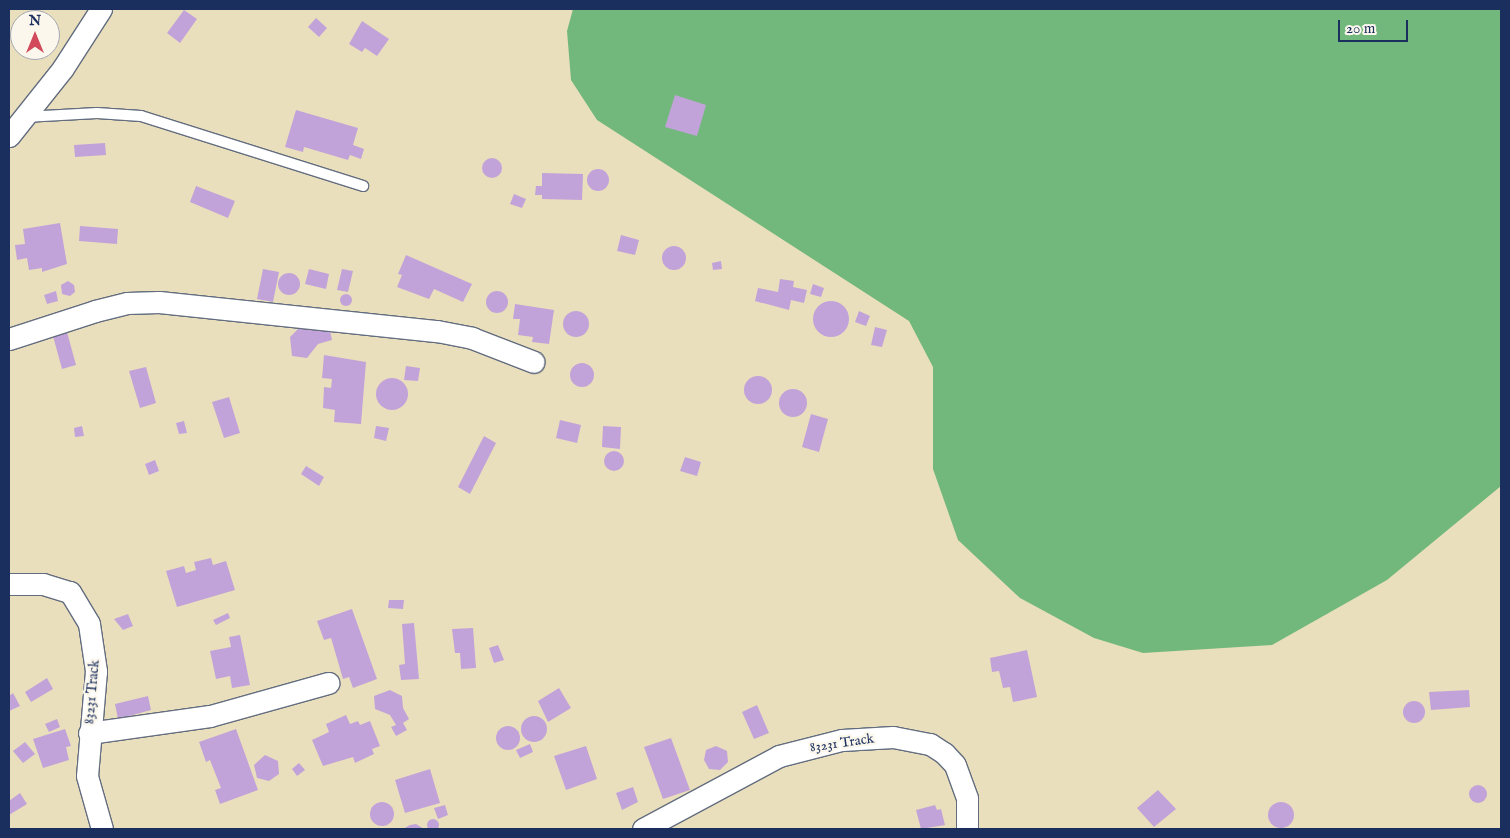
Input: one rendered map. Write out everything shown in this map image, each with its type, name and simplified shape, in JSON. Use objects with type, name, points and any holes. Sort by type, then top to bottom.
[{"type":"street","points":[[9,136],[62,68],[101,9]]},
{"type":"street","points":[[9,339],[127,303],[194,304],[437,331],[472,338],[534,362]]},
{"type":"street","name":"83231 Track","points":[[9,584],[43,584],[62,588],[77,599],[84,611],[94,638],[96,670],[89,733],[88,776],[102,829]]},
{"type":"street","points":[[89,733],[210,716],[328,683]]},
{"type":"street","name":"83231 Track","points":[[643,829],[779,756],[820,744],[893,737],[930,744],[944,752],[955,765],[967,798],[967,829]]},
{"type":"lane","points":[[24,117],[97,113],[141,116],[363,186]]},
{"type":"green space","points":[[573,9],[1501,9],[1501,486],[1387,580],[1272,645],[1143,653],[1094,638],[1020,598],[958,540],[933,469],[933,367],[909,321],[597,120],[571,80],[567,31]]},
{"type":"building","points":[[184,10],[197,19],[180,43],[167,33]]},
{"type":"building","points":[[316,18],[327,28],[319,37],[308,27]]},
{"type":"building","points":[[362,21],[389,39],[377,56],[365,48],[362,52],[349,44]]},
{"type":"building","points":[[675,95],[706,105],[697,136],[665,127]]},
{"type":"building","points":[[296,110],[358,128],[353,145],[364,149],[361,159],[350,155],[348,160],[304,147],[303,152],[285,147]]},
{"type":"building","points":[[105,143],[106,155],[75,157],[74,145]]},
{"type":"building","points":[[492,158],[499,161],[502,168],[499,175],[492,178],[485,175],[482,168],[485,161]]},
{"type":"building","points":[[598,169],[606,172],[609,180],[606,188],[598,191],[590,188],[587,180],[590,172]]},
{"type":"building","points":[[542,173],[583,174],[582,200],[542,199],[542,195],[535,195],[536,186],[542,186]]},
{"type":"building","points":[[196,186],[235,201],[228,218],[190,202]]},
{"type":"building","points":[[514,194],[526,199],[522,208],[510,204]]},
{"type":"building","points":[[60,223],[67,264],[42,272],[42,268],[29,270],[27,258],[17,260],[15,245],[25,244],[23,229]]},
{"type":"building","points":[[80,226],[118,229],[117,244],[79,241]]},
{"type":"building","points":[[621,235],[639,240],[635,255],[617,251]]},
{"type":"building","points":[[674,246],[679,247],[685,253],[685,263],[679,269],[674,270],[669,269],[663,263],[662,258],[663,253],[669,247]]},
{"type":"building","points":[[406,255],[472,284],[463,302],[434,289],[429,299],[397,287],[402,275],[398,274]]},
{"type":"building","points":[[721,261],[722,269],[713,270],[712,263]]},
{"type":"building","points":[[263,269],[279,272],[273,302],[257,299]]},
{"type":"building","points":[[309,269],[329,274],[326,289],[305,284]]},
{"type":"building","points":[[342,269],[353,271],[348,292],[337,290]]},
{"type":"building","points":[[289,273],[297,276],[300,284],[297,292],[289,295],[281,292],[278,284],[281,276]]},
{"type":"building","points":[[780,279],[794,281],[793,287],[807,290],[804,303],[791,300],[789,310],[755,301],[758,288],[778,292]]},
{"type":"building","points":[[68,281],[74,285],[75,292],[70,296],[62,294],[61,285]]},
{"type":"building","points":[[813,284],[824,288],[821,297],[810,294]]},
{"type":"building","points":[[56,291],[58,301],[47,304],[44,295]]},
{"type":"building","points":[[497,291],[505,294],[508,302],[505,310],[497,313],[489,310],[486,302],[489,294]]},
{"type":"building","points":[[344,294],[348,294],[352,300],[348,306],[344,306],[340,302],[340,298]]},
{"type":"building","points":[[831,301],[843,307],[849,319],[843,331],[831,337],[819,331],[813,319],[819,307]]},
{"type":"building","points":[[515,304],[554,310],[549,344],[532,342],[533,337],[518,335],[520,319],[513,319]]},
{"type":"building","points":[[576,311],[585,315],[589,324],[585,333],[576,337],[567,333],[563,324],[567,315]]},
{"type":"building","points":[[859,311],[870,316],[866,326],[855,322]]},
{"type":"building","points":[[329,326],[332,340],[318,344],[307,358],[292,356],[290,337],[300,327],[313,330]]},
{"type":"building","points":[[875,327],[887,330],[882,347],[871,345]]},
{"type":"building","points":[[67,332],[76,365],[62,369],[53,336]]},
{"type":"building","points":[[324,355],[366,362],[361,424],[334,422],[335,410],[323,408],[324,387],[331,388],[332,379],[322,378]]},
{"type":"building","points":[[582,363],[590,367],[594,375],[590,383],[582,387],[574,383],[570,375],[574,367]]},
{"type":"building","points":[[406,366],[420,368],[418,381],[404,380]]},
{"type":"building","points":[[146,367],[156,403],[140,408],[129,371]]},
{"type":"building","points":[[758,376],[768,380],[772,390],[768,400],[758,404],[748,400],[744,390],[748,380]]},
{"type":"building","points":[[392,378],[398,379],[403,383],[407,388],[407,400],[403,405],[398,409],[392,410],[386,409],[381,405],[377,400],[376,394],[377,388],[381,383],[386,379]]},
{"type":"building","points":[[793,389],[803,393],[807,403],[803,413],[793,417],[783,413],[779,403],[783,393]]},
{"type":"building","points":[[229,397],[240,433],[224,438],[212,402]]},
{"type":"building","points":[[811,414],[828,419],[819,452],[802,447]]},
{"type":"building","points":[[560,420],[581,425],[577,443],[556,438]]},
{"type":"building","points":[[184,421],[187,433],[179,434],[176,423]]},
{"type":"building","points":[[82,426],[84,436],[75,437],[74,428]]},
{"type":"building","points":[[376,426],[389,428],[386,441],[374,438]]},
{"type":"building","points":[[603,426],[621,427],[620,449],[602,447]]},
{"type":"building","points":[[484,436],[496,443],[470,494],[458,487]]},
{"type":"building","points":[[610,451],[618,451],[624,457],[624,465],[618,471],[610,471],[604,465],[604,457]]},
{"type":"building","points":[[685,457],[701,462],[697,476],[680,471]]},
{"type":"building","points":[[155,460],[159,471],[149,475],[145,464]]},
{"type":"building","points":[[306,466],[324,477],[319,486],[301,474]]},
{"type":"building","points":[[211,558],[213,565],[226,561],[235,590],[177,607],[166,571],[184,566],[186,573],[196,570],[194,562]]},
{"type":"building","points":[[389,600],[404,600],[403,609],[388,608]]},
{"type":"building","points":[[352,609],[377,679],[353,688],[349,677],[343,679],[331,638],[324,640],[317,621]]},
{"type":"building","points":[[228,613],[230,618],[216,625],[213,620]]},
{"type":"building","points":[[128,614],[133,626],[123,630],[114,619]]},
{"type":"building","points":[[414,623],[419,679],[401,680],[399,665],[405,664],[402,624]]},
{"type":"building","points":[[473,628],[476,668],[461,669],[460,653],[455,653],[452,629]]},
{"type":"building","points":[[240,635],[250,685],[232,688],[230,676],[216,679],[210,651],[231,647],[229,637]]},
{"type":"building","points":[[498,645],[504,660],[494,663],[489,648]]},
{"type":"building","points":[[1027,650],[1037,697],[1013,702],[1010,687],[1003,688],[999,671],[992,672],[990,658]]},
{"type":"building","points":[[47,678],[53,689],[31,702],[25,692]]},
{"type":"building","points":[[559,688],[571,708],[548,722],[538,701]]},
{"type":"building","points":[[390,690],[402,696],[403,708],[409,719],[403,723],[407,730],[396,736],[391,727],[396,725],[390,715],[375,709],[374,696]]},
{"type":"building","points":[[1469,690],[1470,707],[1431,710],[1429,692]]},
{"type":"building","points":[[13,693],[20,706],[9,711],[9,696]]},
{"type":"building","points":[[148,696],[151,710],[118,719],[115,704]]},
{"type":"building","points":[[1414,701],[1422,704],[1425,712],[1422,720],[1414,723],[1406,720],[1403,712],[1406,704]]},
{"type":"building","points":[[757,705],[769,733],[754,739],[742,712]]},
{"type":"building","points":[[346,715],[350,724],[358,721],[360,725],[370,721],[380,746],[372,749],[374,754],[355,763],[353,757],[323,766],[312,740],[329,732],[326,724]]},
{"type":"building","points":[[534,716],[544,719],[547,729],[544,739],[534,742],[524,739],[521,729],[524,719]]},
{"type":"building","points":[[57,719],[60,727],[49,732],[45,724]]},
{"type":"building","points":[[508,726],[516,730],[520,738],[516,746],[508,750],[500,746],[496,738],[500,730]]},
{"type":"building","points":[[65,729],[71,746],[66,747],[69,760],[43,768],[33,739]]},
{"type":"building","points":[[236,729],[258,790],[220,804],[215,790],[221,788],[210,760],[206,762],[199,742]]},
{"type":"building","points":[[671,738],[690,790],[663,799],[644,747]]},
{"type":"building","points":[[25,742],[35,754],[23,763],[13,751]]},
{"type":"building","points":[[530,744],[533,752],[520,758],[516,750]]},
{"type":"building","points":[[586,746],[597,779],[566,790],[554,756]]},
{"type":"building","points":[[716,746],[727,751],[728,762],[720,770],[709,769],[704,760],[706,750]]},
{"type":"building","points":[[265,755],[278,761],[279,774],[269,781],[257,778],[254,765]]},
{"type":"building","points":[[299,763],[305,770],[297,776],[292,769]]},
{"type":"building","points":[[430,769],[440,803],[405,813],[395,780]]},
{"type":"building","points":[[1474,785],[1482,785],[1487,790],[1485,801],[1474,803],[1469,798],[1469,790]]},
{"type":"building","points":[[633,787],[638,802],[622,810],[616,793]]},
{"type":"building","points":[[1158,790],[1176,809],[1154,827],[1137,808]]},
{"type":"building","points":[[20,793],[27,804],[9,815],[9,801]]},
{"type":"building","points":[[382,802],[391,805],[394,814],[391,823],[382,826],[373,823],[370,814],[373,805]]},
{"type":"building","points":[[1281,802],[1290,806],[1294,815],[1290,824],[1281,828],[1272,824],[1268,815],[1272,806]]},
{"type":"building","points":[[445,805],[448,815],[438,819],[434,808]]},
{"type":"building","points":[[935,805],[937,810],[941,809],[945,825],[921,829],[916,810]]},
{"type":"building","points":[[433,819],[439,825],[433,831],[427,825]]},
{"type":"building","points":[[416,824],[424,829],[403,829],[410,825]]}]
